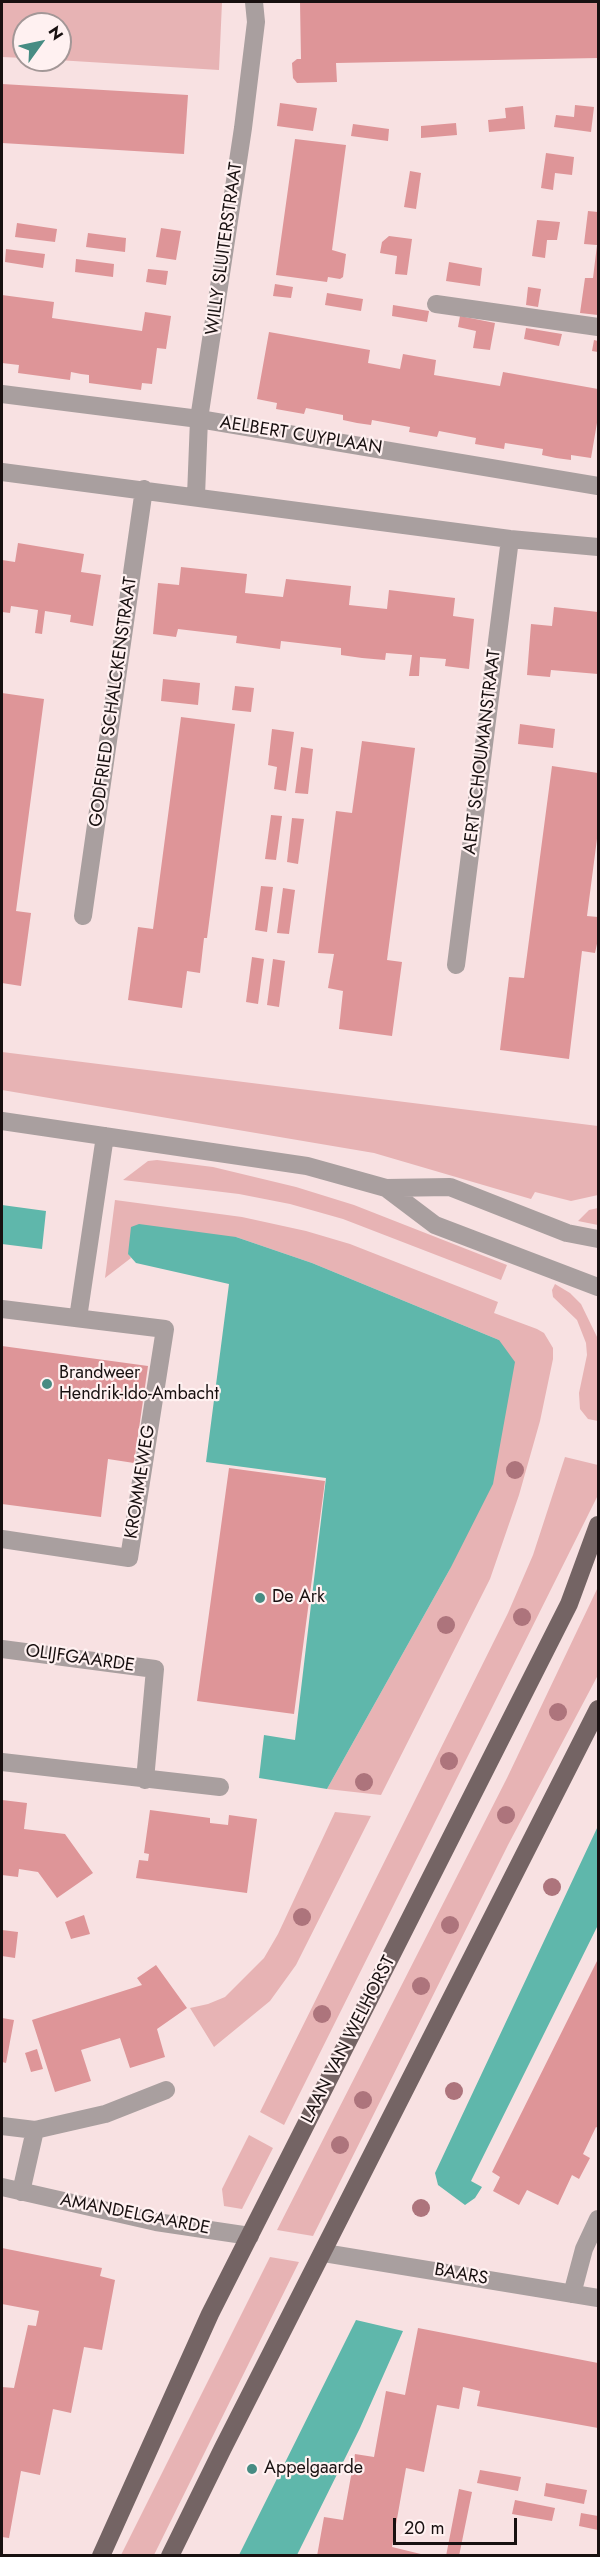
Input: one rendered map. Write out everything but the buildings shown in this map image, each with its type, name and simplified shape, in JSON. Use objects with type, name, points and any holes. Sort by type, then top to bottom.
[{"type":"main road","name":"LAAN VAN WELHORST","points":[[101,2556],[210,2314],[569,1604],[598,1525]]},
{"type":"main road","points":[[170,2556],[222,2448],[324,2253],[598,1709]]},
{"type":"street","name":"WILLY SLUITERSTRAAT","points":[[196,496],[199,419],[243,128],[256,22],[254,2]]},
{"type":"street","points":[[436,304],[598,327]]},
{"type":"street","name":"AELBERT CUYPLAAN","points":[[2,394],[199,419],[598,486]]},
{"type":"street","points":[[2,472],[510,539],[598,547]]},
{"type":"street","name":"GODFRIED SCHALCKENSTRAAT","points":[[83,916],[144,489]]},
{"type":"street","name":"AERT SCHOUMANSTRAAT","points":[[456,965],[510,539]]},
{"type":"street","points":[[2,1121],[307,1166],[386,1188],[450,1187],[567,1233],[598,1239]]},
{"type":"street","points":[[78,1318],[105,1136]]},
{"type":"street","points":[[386,1188],[435,1225],[598,1287]]},
{"type":"street","name":"KROMMEWEG","points":[[2,1309],[165,1329],[129,1558],[2,1539]]},
{"type":"street","name":"OLIJFGAARDE","points":[[2,1649],[155,1669],[146,1780]]},
{"type":"street","points":[[2,1762],[220,1787]]},
{"type":"street","points":[[2,2126],[35,2130],[105,2114],[166,2090]]},
{"type":"street","points":[[21,2192],[35,2130]]},
{"type":"street","name":"AMANDELGAARDE","points":[[2,2187],[156,2222],[250,2236]]},
{"type":"street","points":[[572,2294],[584,2249],[598,2219]]},
{"type":"street","name":"BAARS","points":[[324,2253],[598,2298]]},
{"type":"shaded area","points":[[2,2],[222,2],[219,70],[72,61],[72,12],[12,12],[12,57],[2,57]]},
{"type":"shaded area","points":[[2,1052],[598,1126],[598,1195],[571,1201],[535,1192],[531,1199],[374,1153],[2,1090]]},
{"type":"shaded area","points":[[157,1160],[213,1167],[296,1187],[354,1205],[507,1265],[501,1280],[343,1219],[290,1204],[239,1194],[123,1180],[148,1161]]},
{"type":"shaded area","points":[[115,1200],[242,1217],[306,1231],[350,1244],[498,1302],[494,1313],[544,1333],[553,1348],[553,1359],[540,1421],[519,1495],[490,1579],[381,1795],[327,1789],[450,1569],[499,1340],[312,1263],[236,1237],[128,1253],[131,1258],[105,1278]]},
{"type":"shaded area","points":[[598,1208],[598,1225],[578,1221],[589,1210]]},
{"type":"shaded area","points":[[555,1284],[570,1293],[581,1304],[598,1339],[598,1421],[588,1419],[580,1409],[579,1393],[587,1355],[586,1343],[577,1320],[553,1297],[552,1290]]},
{"type":"shaded area","points":[[565,1457],[598,1465],[598,1495],[284,2125],[260,2112],[508,1613],[533,1555]]},
{"type":"shaded area","points":[[598,1587],[598,1675],[508,1845],[313,2236],[277,2230],[507,1778]]},
{"type":"shaded area","points":[[335,1812],[371,1816],[296,1965],[270,2001],[214,2047],[190,2008],[225,1997],[264,1958],[278,1934]]},
{"type":"shaded area","points":[[249,2135],[273,2148],[242,2209],[224,2206],[222,2189]]},
{"type":"shaded area","points":[[270,2257],[299,2262],[154,2555],[121,2555]]},
{"type":"water","points":[[2,1205],[46,1211],[42,1249],[2,1244]]},
{"type":"water","points":[[139,1224],[236,1237],[312,1263],[499,1340],[515,1362],[493,1484],[450,1569],[327,1789],[259,1778],[264,1735],[295,1740],[326,1478],[206,1462],[229,1284],[136,1263],[128,1254],[131,1227]]},
{"type":"water","points":[[598,1826],[598,1925],[471,2181],[482,2187],[475,2198],[465,2205],[438,2185],[435,2173]]},
{"type":"water","points":[[356,2320],[403,2331],[360,2428],[297,2555],[239,2555]]},
{"type":"place","name":"Brandweer Hendrik-Ido-Ambacht","points":[[47,1384]]},
{"type":"place","name":"De Ark","points":[[260,1598]]},
{"type":"place","name":"Appelgaarde","points":[[252,2469]]}]
